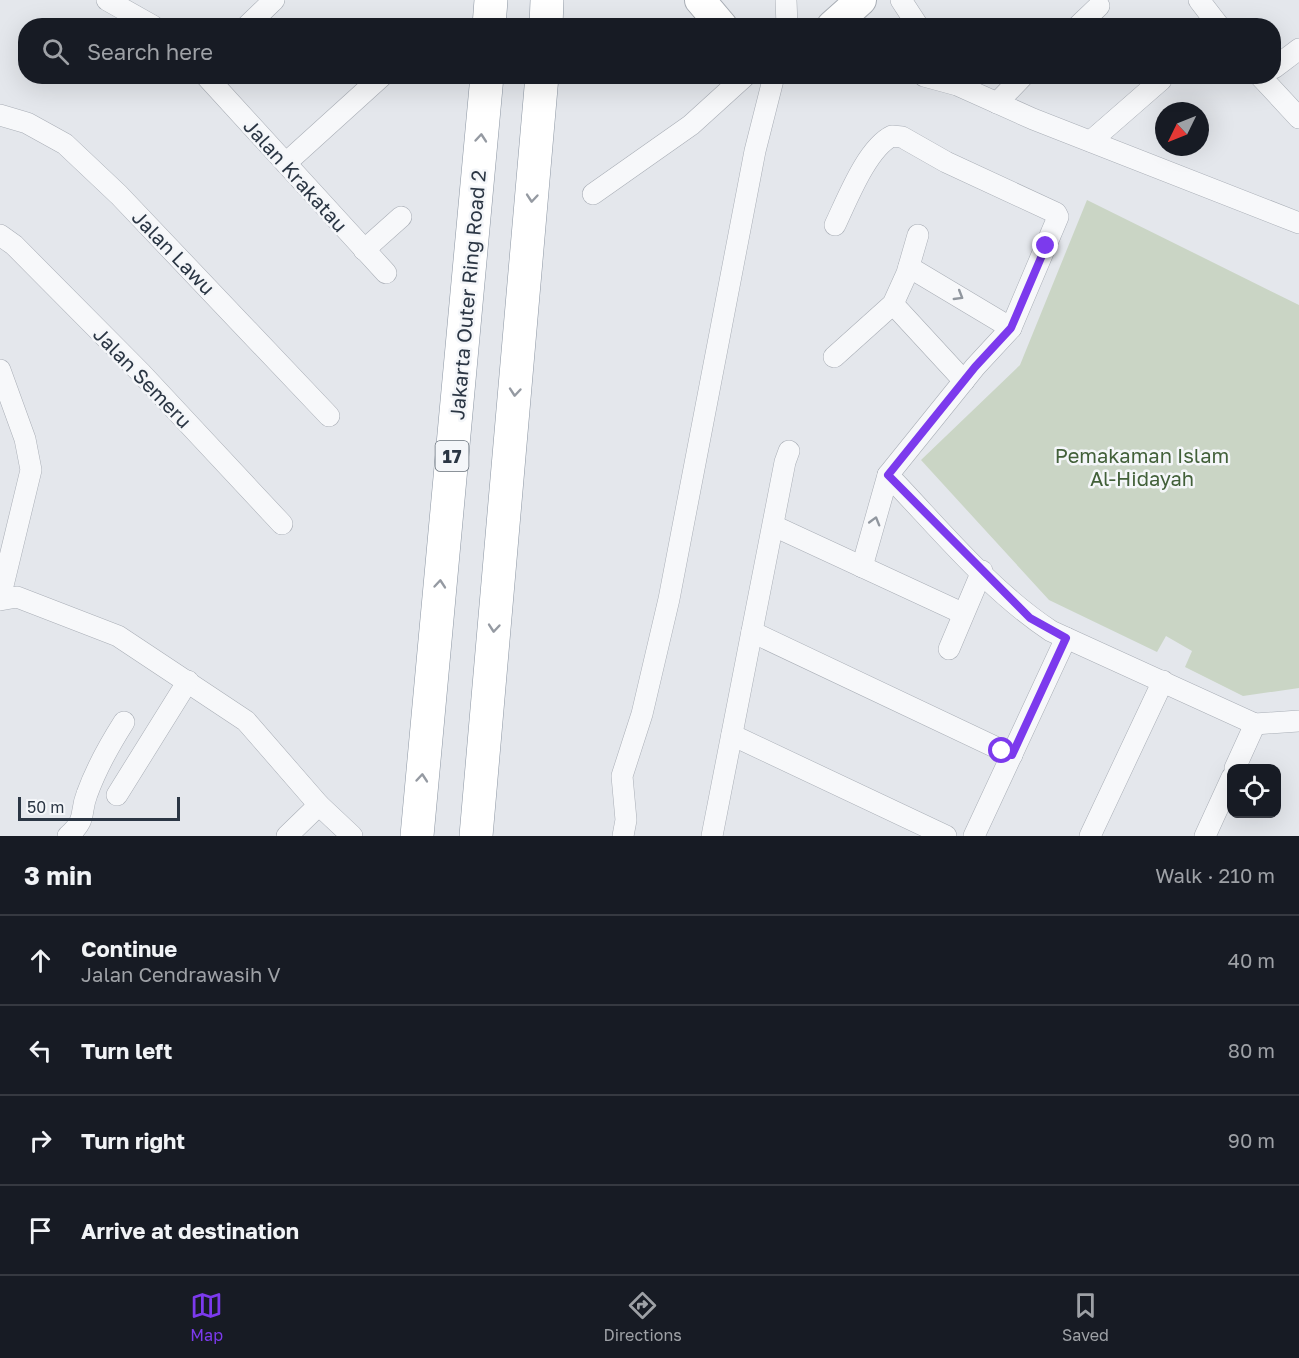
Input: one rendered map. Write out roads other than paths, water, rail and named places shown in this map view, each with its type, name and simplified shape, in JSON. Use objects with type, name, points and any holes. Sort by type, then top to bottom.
[{"type":"highway","points":[[490,18],[491,0]]},
{"type":"highway","points":[[546,18],[547,0]]},
{"type":"highway","name":"Jakarta Outer Ring Road 2","points":[[417,836],[486,84]]},
{"type":"highway","points":[[476,836],[541,84]]},
{"type":"street","points":[[107,0],[139,18]]},
{"type":"street","points":[[255,18],[274,0]]},
{"type":"street","points":[[700,0],[715,18]]},
{"type":"street","points":[[786,0],[787,18]]},
{"type":"street","points":[[901,0],[913,18]]},
{"type":"street","points":[[1199,0],[1213,18]]},
{"type":"street","points":[[1086,18],[1099,6]]},
{"type":"street","points":[[1281,63],[1299,49]]},
{"type":"street","name":"Jalan Krakatau","points":[[213,84],[386,273]]},
{"type":"street","points":[[285,164],[373,84]]},
{"type":"street","points":[[593,194],[691,125],[736,84]]},
{"type":"street","points":[[621,830],[622,776],[642,714],[669,599],[755,151],[772,84]]},
{"type":"street","points":[[960,84],[997,103],[1299,223]]},
{"type":"street","points":[[997,103],[1015,84]]},
{"type":"street","points":[[1091,141],[1156,84]]},
{"type":"street","points":[[1267,84],[1299,118]]},
{"type":"street","name":"Jalan Lawu","points":[[0,116],[27,123],[65,144],[119,195],[329,417]]},
{"type":"street","points":[[835,225],[879,145],[892,136],[902,137],[946,162],[1056,213],[1058,221],[1011,328],[964,381],[888,475],[862,567]]},
{"type":"street","points":[[364,250],[401,217]]},
{"type":"street","name":"Jalan Semeru","points":[[0,235],[14,245],[141,373],[282,524]]},
{"type":"street","points":[[834,357],[893,304],[909,267],[918,235]]},
{"type":"street","points":[[909,267],[1011,328]]},
{"type":"street","points":[[893,304],[964,381]]},
{"type":"street","points":[[0,370],[24,439],[30,470],[0,599],[17,597],[118,636],[188,681],[246,722],[319,805],[352,836]]},
{"type":"street","points":[[712,836],[789,451]]},
{"type":"street","points":[[888,475],[1030,618],[1066,638],[1255,724],[1299,721]]},
{"type":"street","points":[[774,526],[962,613]]},
{"type":"street","points":[[949,649],[981,571]]},
{"type":"street","points":[[753,632],[1012,755]]},
{"type":"street","points":[[974,836],[1066,638]]},
{"type":"street","points":[[117,795],[188,681]]},
{"type":"street","points":[[1090,836],[1163,681]]},
{"type":"street","points":[[68,836],[83,819],[86,795],[107,750],[124,722]]},
{"type":"street","points":[[1237,764],[1255,724]]},
{"type":"street","points":[[732,735],[945,836]]},
{"type":"street","points":[[1205,836],[1227,788]]},
{"type":"street","points":[[287,836],[319,805]]},
{"type":"park label","name":"Pemakaman Islam Al-Hidayah","points":[[1142,466]]}]
